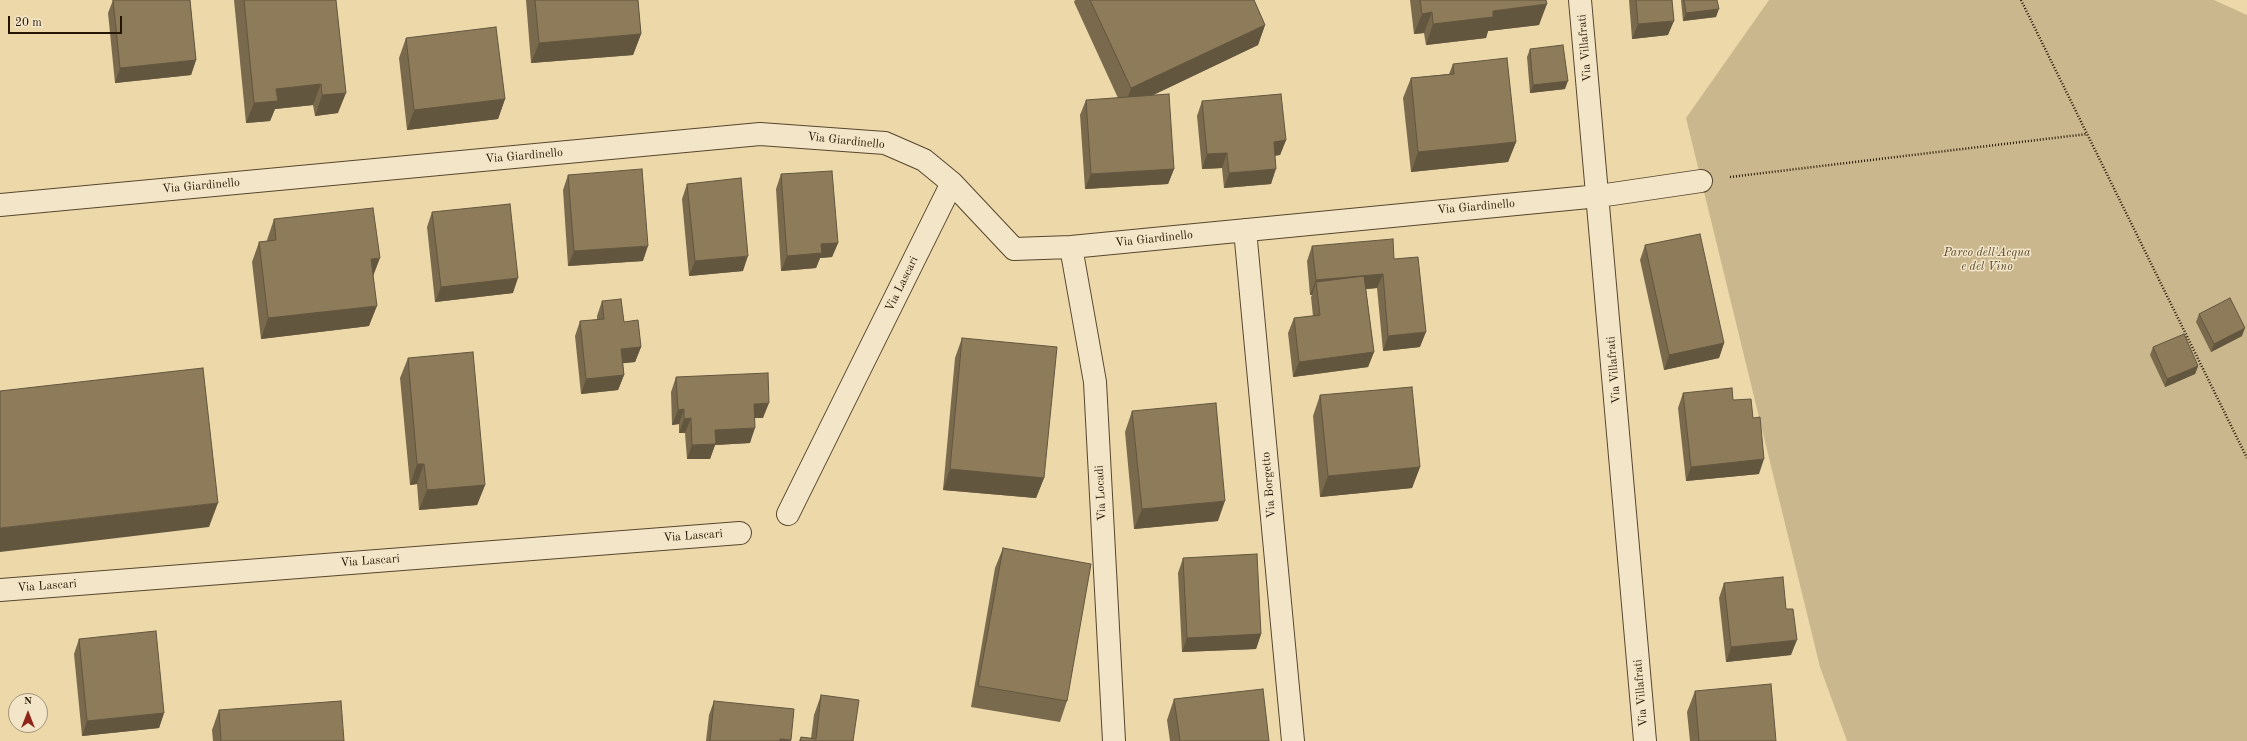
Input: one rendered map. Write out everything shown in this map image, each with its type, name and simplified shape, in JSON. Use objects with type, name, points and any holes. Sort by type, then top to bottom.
[{"type":"street","name":"Via Villafrati","points":[[1580,0],[1599,196],[1645,741]]},
{"type":"street","name":"Via Giardinello","points":[[0,205],[760,134],[885,143],[924,160],[952,183],[1014,249],[1071,247],[1599,196],[1701,181]]},
{"type":"street","name":"Via Lascari","points":[[788,514],[952,183]]},
{"type":"street","name":"Via Borgetto","points":[[1245,230],[1293,741]]},
{"type":"street","name":"Via Locadi","points":[[1071,247],[1095,382],[1114,741]]},
{"type":"street","name":"Via Lascari","points":[[0,590],[740,532]]},
{"type":"path","points":[[2021,0],[2247,458]]},
{"type":"path","points":[[1701,181],[2087,134]]},
{"type":"green space","name":"Parco dell'Acqua e del Vino","points":[[1769,0],[2214,0],[2247,15],[2247,741],[1847,741],[1820,667],[1686,118]]},
{"type":"building","points":[[113,0],[190,0],[196,60],[120,68]]},
{"type":"building","points":[[244,0],[336,0],[346,93],[322,95],[321,84],[276,89],[278,101],[254,103]]},
{"type":"building","points":[[535,0],[638,0],[641,34],[539,43]]},
{"type":"building","points":[[1090,0],[1254,0],[1265,25],[1131,88]]},
{"type":"building","points":[[1420,0],[1546,0],[1547,4],[1493,11],[1493,17],[1433,24],[1432,12],[1422,14]]},
{"type":"building","points":[[1636,0],[1672,0],[1674,21],[1638,24]]},
{"type":"building","points":[[1684,0],[1717,0],[1719,9],[1686,13]]},
{"type":"building","points":[[496,27],[505,99],[414,110],[406,38]]},
{"type":"building","points":[[1563,45],[1568,81],[1533,85],[1530,49]]},
{"type":"building","points":[[1507,58],[1516,142],[1418,152],[1411,78],[1454,74],[1453,64]]},
{"type":"building","points":[[1169,94],[1174,169],[1091,174],[1086,100]]},
{"type":"building","points":[[1281,94],[1286,140],[1274,142],[1276,169],[1229,173],[1227,153],[1207,154],[1202,101]]},
{"type":"building","points":[[642,169],[648,246],[574,251],[568,175]]},
{"type":"building","points":[[832,171],[838,243],[821,244],[822,253],[787,256],[781,174]]},
{"type":"building","points":[[741,178],[748,256],[695,261],[687,184]]},
{"type":"building","points":[[510,204],[518,278],[441,287],[432,212]]},
{"type":"building","points":[[373,208],[380,258],[371,259],[377,306],[268,318],[259,242],[276,240],[274,219]]},
{"type":"building","points":[[1700,234],[1724,343],[1669,355],[1645,245]]},
{"type":"building","points":[[1393,239],[1394,259],[1418,257],[1426,332],[1388,336],[1383,274],[1316,280],[1312,246]]},
{"type":"building","points":[[1364,276],[1374,352],[1299,362],[1294,318],[1320,315],[1316,282]]},
{"type":"building","points":[[2230,298],[2245,328],[2214,344],[2199,314]]},
{"type":"building","points":[[621,299],[624,322],[638,320],[641,347],[621,349],[624,375],[586,379],[580,321],[604,319],[602,301]]},
{"type":"building","points":[[2184,334],[2198,366],[2167,379],[2153,347]]},
{"type":"building","points":[[962,338],[1057,347],[1044,478],[950,469]]},
{"type":"building","points":[[473,352],[485,485],[427,490],[424,464],[417,464],[408,358]]},
{"type":"building","points":[[203,368],[218,503],[0,528],[0,391]]},
{"type":"building","points":[[768,373],[769,403],[754,404],[755,428],[715,430],[716,444],[692,445],[691,418],[684,419],[684,409],[678,410],[676,377]]},
{"type":"building","points":[[1412,387],[1420,467],[1328,476],[1320,395]]},
{"type":"building","points":[[1732,388],[1733,400],[1751,399],[1753,418],[1760,417],[1764,459],[1691,467],[1683,393]]},
{"type":"building","points":[[1216,403],[1225,501],[1142,509],[1132,411]]},
{"type":"building","points":[[1003,548],[1091,564],[1067,701],[978,686]]},
{"type":"building","points":[[1257,554],[1261,634],[1187,638],[1183,558]]},
{"type":"building","points":[[1783,577],[1786,609],[1793,609],[1797,640],[1731,647],[1724,583]]},
{"type":"building","points":[[156,631],[164,713],[87,721],[79,639]]},
{"type":"building","points":[[1771,684],[1776,741],[1699,741],[1695,691]]},
{"type":"building","points":[[1263,689],[1269,741],[1180,741],[1174,699]]},
{"type":"building","points":[[821,695],[859,700],[853,741],[800,741],[801,737],[816,739]]},
{"type":"building","points":[[341,701],[344,741],[221,741],[219,710]]},
{"type":"building","points":[[714,701],[794,709],[791,740],[710,741]]}]
